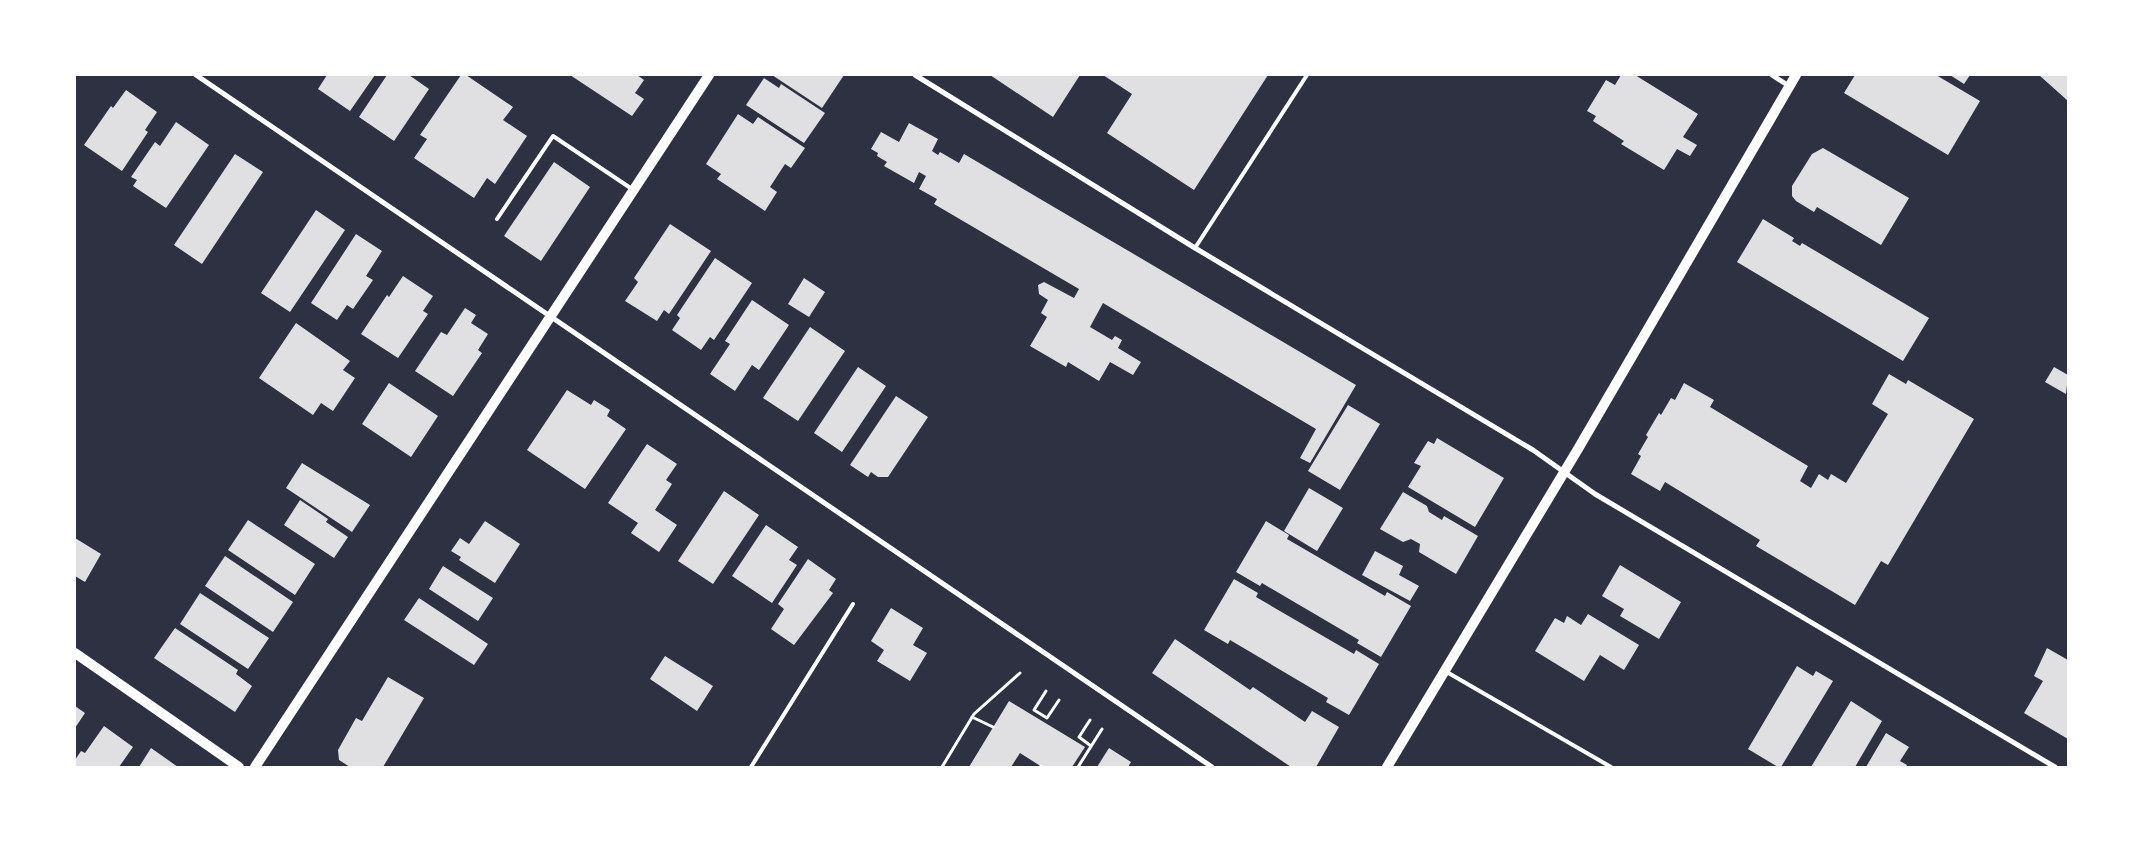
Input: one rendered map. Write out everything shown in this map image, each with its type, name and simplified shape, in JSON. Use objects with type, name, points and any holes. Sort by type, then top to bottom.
[{"type":"main road","points":[[256,767],[709,75]]},
{"type":"main road","points":[[1388,767],[1565,472],[1796,75]]},
{"type":"main road","points":[[75,653],[239,767]]},
{"type":"street","points":[[196,75],[1212,767]]},
{"type":"street","points":[[916,75],[1195,248],[1533,450],[1594,494],[2055,767]]},
{"type":"street","points":[[1772,75],[1789,86]]},
{"type":"lane","points":[[1195,248],[1307,75]]},
{"type":"lane","points":[[497,219],[554,136],[634,190]]},
{"type":"lane","points":[[751,767],[853,604]]},
{"type":"lane","points":[[1445,671],[1611,767]]},
{"type":"path","points":[[942,767],[972,717],[1020,673]]},
{"type":"path","points":[[1046,691],[1034,710],[1047,718],[1059,700]]},
{"type":"path","points":[[972,717],[993,727]]},
{"type":"path","points":[[1090,720],[1079,737],[1091,746]]},
{"type":"path","points":[[1078,767],[1102,729]]},
{"type":"building","points":[[327,75],[375,75],[350,111],[318,89]]},
{"type":"building","points":[[387,75],[409,75],[429,89],[394,141],[359,117]]},
{"type":"building","points":[[461,75],[466,75],[513,107],[503,120],[527,136],[495,184],[487,178],[474,198],[414,158],[427,139],[420,135]]},
{"type":"building","points":[[570,75],[637,75],[644,80],[635,93],[644,99],[632,116]]},
{"type":"building","points":[[772,75],[844,75],[822,108]]},
{"type":"building","points":[[990,75],[1080,75],[1053,117]]},
{"type":"building","points":[[1103,75],[1268,75],[1194,190],[1107,133],[1132,94]]},
{"type":"building","points":[[1621,75],[1635,75],[1698,114],[1683,137],[1697,145],[1690,156],[1677,149],[1664,170],[1621,144],[1624,141],[1593,121],[1596,116],[1587,111],[1606,80],[1615,85]]},
{"type":"building","points":[[1855,75],[1936,75],[1980,101],[1948,155],[1844,93]]},
{"type":"building","points":[[1950,75],[1970,75],[1964,84]]},
{"type":"building","points":[[2039,75],[2068,75],[2068,101]]},
{"type":"building","points":[[764,78],[779,88],[781,84],[825,113],[804,143],[746,105]]},
{"type":"building","points":[[126,90],[157,112],[145,130],[148,132],[122,171],[84,145],[111,106],[113,108]]},
{"type":"building","points":[[738,114],[753,124],[758,117],[805,148],[791,168],[785,164],[770,187],[777,192],[765,211],[717,179],[721,174],[706,164]]},
{"type":"building","points":[[176,122],[209,145],[166,208],[133,186],[137,180],[131,177],[155,142],[160,146]]},
{"type":"building","points":[[909,123],[938,139],[932,151],[938,155],[940,152],[959,163],[964,154],[1356,385],[1310,463],[1300,458],[1316,429],[1103,303],[1090,327],[1112,340],[1115,336],[1122,340],[1118,348],[1141,362],[1133,375],[1110,362],[1099,381],[1068,362],[1066,367],[1030,346],[1047,317],[1041,313],[1048,300],[1039,294],[1038,285],[1044,282],[1074,298],[1079,289],[934,204],[937,199],[919,189],[926,176],[919,172],[914,183],[884,166],[887,162],[877,156],[878,153],[871,149],[881,132],[899,142]]},
{"type":"building","points":[[1823,148],[1909,198],[1881,245],[1817,207],[1814,212],[1796,201],[1792,196],[1792,186],[1812,154]]},
{"type":"building","points":[[235,154],[263,172],[202,264],[174,245]]},
{"type":"building","points":[[554,162],[590,187],[541,261],[504,236]]},
{"type":"building","points":[[316,210],[345,230],[290,312],[261,293]]},
{"type":"building","points":[[1763,219],[1794,238],[1792,241],[1800,246],[1802,243],[1929,318],[1903,361],[1737,262]]},
{"type":"building","points":[[670,224],[711,251],[669,314],[664,310],[657,321],[625,301],[638,282],[634,278]]},
{"type":"building","points":[[356,234],[382,251],[366,276],[373,280],[353,309],[347,305],[337,320],[311,303]]},
{"type":"building","points":[[715,258],[752,283],[714,340],[710,337],[701,350],[672,330],[680,318],[677,315]]},
{"type":"building","points":[[403,276],[433,296],[423,311],[428,314],[398,358],[361,334],[387,295],[389,297]]},
{"type":"building","points":[[804,278],[825,292],[809,317],[788,304]]},
{"type":"building","points":[[752,300],[789,325],[759,370],[752,365],[735,391],[710,374],[730,344],[725,341]]},
{"type":"building","points":[[465,308],[476,315],[471,323],[488,334],[478,350],[482,353],[453,396],[415,371],[441,332],[447,335]]},
{"type":"building","points":[[296,323],[350,361],[343,370],[355,378],[333,411],[321,403],[313,415],[259,378]]},
{"type":"building","points":[[810,327],[845,351],[798,421],[763,398]]},
{"type":"building","points":[[858,367],[886,386],[842,452],[814,433]]},
{"type":"building","points":[[2054,367],[2068,375],[2066,394],[2045,382]]},
{"type":"building","points":[[1889,374],[1906,384],[1908,380],[1974,419],[1888,565],[1881,561],[1855,605],[1756,546],[1760,540],[1665,482],[1660,491],[1631,474],[1641,456],[1638,454],[1648,437],[1646,435],[1659,413],[1661,415],[1671,398],[1675,400],[1684,383],[1714,400],[1710,407],[1808,466],[1800,481],[1811,488],[1819,474],[1828,480],[1831,474],[1846,483],[1888,414],[1872,404]]},
{"type":"building","points":[[389,383],[438,416],[411,457],[362,424]]},
{"type":"building","points":[[567,390],[591,405],[594,400],[610,410],[607,416],[626,429],[585,489],[527,450]]},
{"type":"building","points":[[896,396],[928,417],[888,477],[878,477],[871,472],[868,477],[850,465]]},
{"type":"building","points":[[1348,405],[1380,424],[1340,490],[1308,471]]},
{"type":"building","points":[[1437,438],[1504,478],[1475,527],[1408,487],[1421,466],[1414,463],[1428,441],[1434,444]]},
{"type":"building","points":[[647,444],[677,464],[666,480],[672,484],[655,510],[677,525],[659,552],[631,533],[638,523],[608,503]]},
{"type":"building","points":[[302,463],[370,505],[352,532],[286,488]]},
{"type":"building","points":[[1309,488],[1343,508],[1317,551],[1284,531]]},
{"type":"building","points":[[724,491],[759,515],[713,584],[678,561]]},
{"type":"building","points":[[1403,492],[1427,506],[1429,512],[1442,520],[1444,516],[1478,536],[1456,574],[1419,552],[1420,544],[1411,539],[1403,542],[1380,529]]},
{"type":"building","points":[[300,500],[328,519],[326,522],[348,537],[334,558],[284,525]]},
{"type":"building","points":[[248,520],[315,564],[295,595],[228,550]]},
{"type":"building","points":[[485,521],[520,544],[495,583],[459,560],[461,557],[451,551],[460,538],[469,544]]},
{"type":"building","points":[[1266,521],[1289,535],[1287,539],[1385,596],[1387,592],[1411,606],[1381,657],[1357,643],[1359,640],[1262,583],[1260,586],[1236,572]]},
{"type":"building","points":[[766,525],[798,547],[789,560],[797,565],[772,603],[732,576]]},
{"type":"building","points":[[75,538],[101,554],[85,582],[75,576]]},
{"type":"building","points":[[1375,551],[1403,566],[1399,575],[1419,586],[1410,601],[1362,575]]},
{"type":"building","points":[[225,556],[293,602],[273,632],[205,586]]},
{"type":"building","points":[[808,559],[836,579],[829,590],[833,593],[794,645],[771,629],[784,609],[778,604]]},
{"type":"building","points":[[1620,565],[1681,602],[1659,639],[1620,616],[1624,609],[1602,596]]},
{"type":"building","points":[[443,566],[493,598],[478,621],[429,589]]},
{"type":"building","points":[[1234,579],[1258,593],[1256,597],[1354,654],[1356,650],[1379,664],[1349,715],[1326,702],[1328,698],[1230,640],[1228,644],[1204,630]]},
{"type":"building","points":[[200,593],[269,638],[248,669],[180,624]]},
{"type":"building","points":[[419,598],[488,644],[474,665],[404,620]]},
{"type":"building","points":[[891,608],[923,628],[913,645],[927,653],[910,681],[877,661],[884,650],[871,641]]},
{"type":"building","points":[[1588,614],[1639,645],[1624,670],[1600,655],[1584,681],[1535,651],[1555,618],[1564,623],[1567,616],[1581,625]]},
{"type":"building","points":[[175,628],[238,670],[236,674],[252,686],[235,712],[154,658]]},
{"type":"building","points":[[1175,639],[1250,690],[1253,687],[1305,722],[1312,711],[1339,727],[1316,767],[1291,767],[1152,673]]},
{"type":"building","points":[[2047,648],[2068,660],[2068,739],[2024,713],[2043,681],[2034,676]]},
{"type":"building","points":[[665,656],[713,686],[697,711],[650,679]]},
{"type":"building","points":[[1797,666],[1813,676],[1816,671],[1833,681],[1781,767],[1778,767],[1748,749]]},
{"type":"building","points":[[388,677],[424,698],[383,767],[350,767],[339,760],[338,750],[356,718],[362,721]]},
{"type":"building","points":[[1009,701],[1085,747],[1072,767],[1042,767],[1020,753],[1011,767],[969,767]]},
{"type":"building","points":[[1851,701],[1882,721],[1855,767],[1811,767]]},
{"type":"building","points":[[75,706],[85,713],[75,728]]},
{"type":"building","points":[[104,726],[133,747],[119,767],[75,767],[75,760],[81,751],[85,753]]},
{"type":"building","points":[[1886,733],[1909,747],[1900,761],[1907,765],[1906,767],[1866,767]]},
{"type":"building","points":[[151,748],[178,767],[139,767]]},
{"type":"building","points":[[1109,748],[1131,762],[1128,767],[1097,767]]}]
